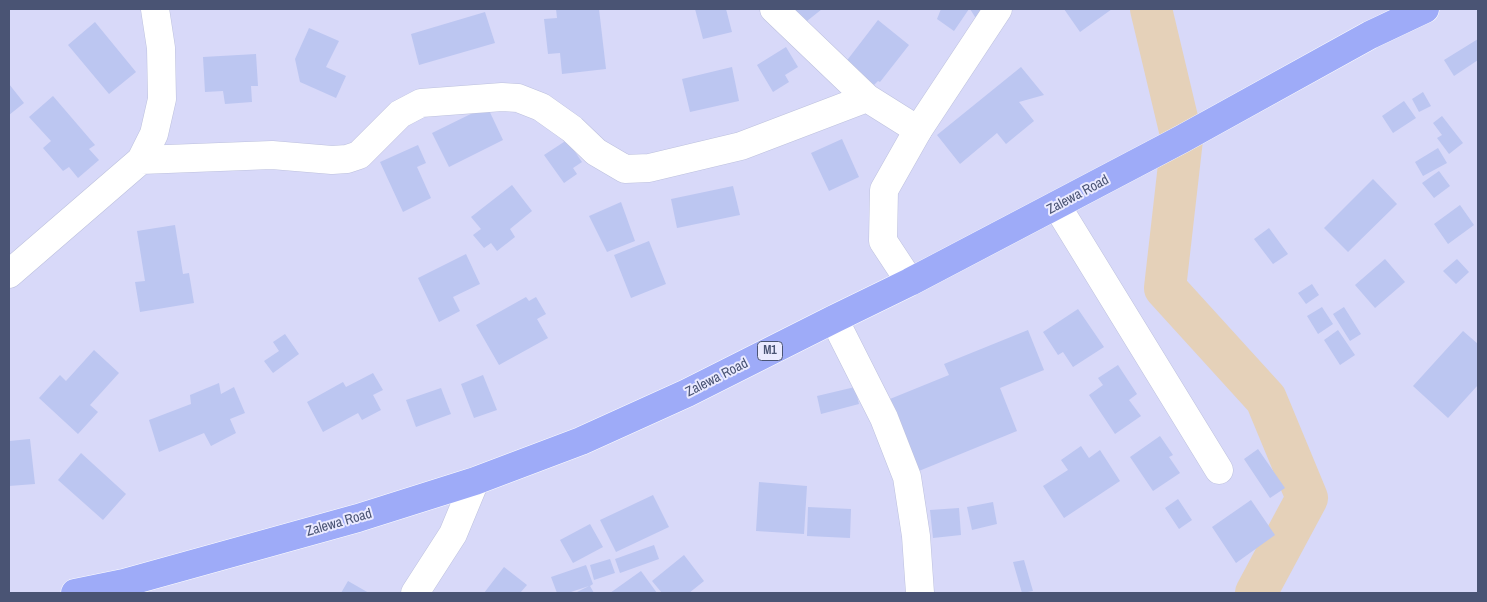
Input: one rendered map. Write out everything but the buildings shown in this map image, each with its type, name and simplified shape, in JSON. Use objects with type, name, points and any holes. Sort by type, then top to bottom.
[{"type":"highway","name":"Zalewa Road","points":[[75,593],[124,583],[358,518],[475,481],[581,441],[687,393],[910,282],[1182,139],[1370,34],[1425,9]]},
{"type":"street","points":[[9,274],[141,160],[154,134],[162,99],[161,48],[155,9]]},
{"type":"street","points":[[774,9],[867,98],[918,130]]},
{"type":"street","points":[[910,282],[883,241],[884,190],[918,130],[998,9]]},
{"type":"street","points":[[141,160],[272,155],[332,160],[347,159],[359,154],[400,114],[421,103],[502,97],[518,98],[541,107],[572,129],[596,152],[625,169],[649,168],[741,146],[867,98]]},
{"type":"street","points":[[1057,206],[1219,470]]},
{"type":"street","points":[[834,319],[884,418],[907,476],[916,536],[920,593]]},
{"type":"street","points":[[415,593],[453,534],[475,481]]},
{"type":"shaded area","points":[[9,9],[1478,9],[1478,593],[9,593]]},
{"type":"waterway","points":[[1151,9],[1182,139],[1165,288],[1266,399],[1307,498],[1256,593]]}]
